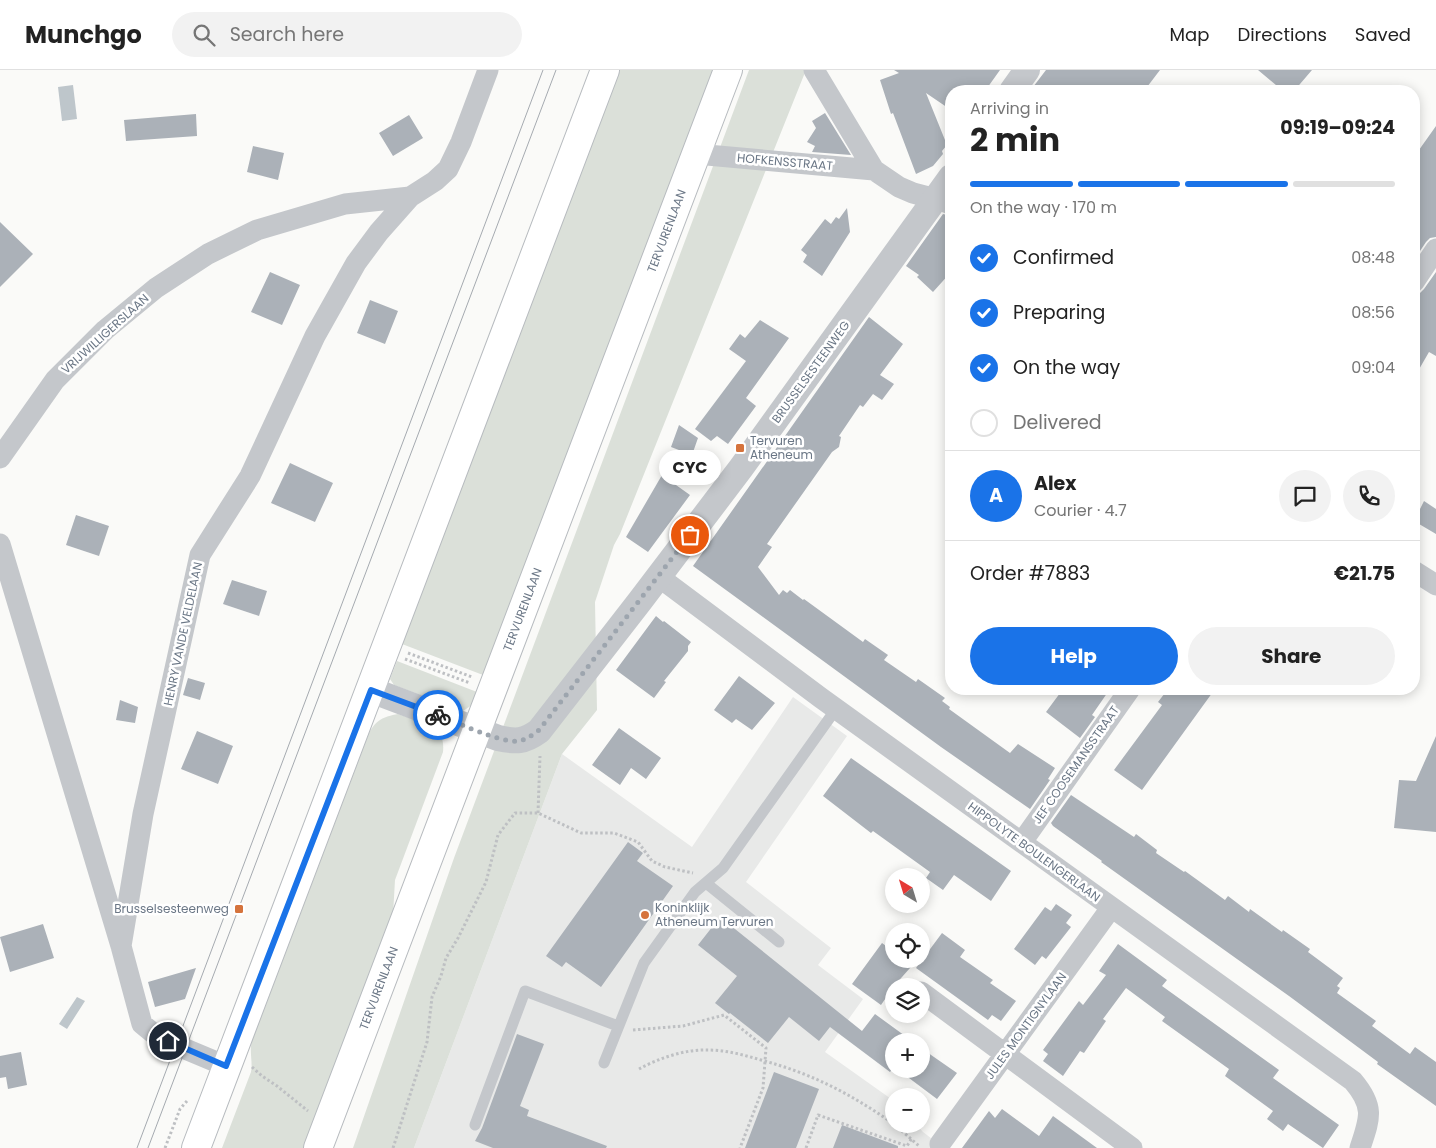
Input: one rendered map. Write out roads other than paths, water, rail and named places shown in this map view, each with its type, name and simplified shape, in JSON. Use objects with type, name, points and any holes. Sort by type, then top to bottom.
[{"type":"main road","points":[[196,1148],[371,690],[394,651],[606,70]]},
{"type":"main road","name":"TERVURENLAAN","points":[[323,1136],[476,729],[486,686],[728,70]]},
{"type":"street","points":[[410,197],[435,181],[448,169],[461,142],[488,70]]},
{"type":"street","name":"HOFKENSSTRAAT","points":[[814,70],[874,170]]},
{"type":"street","points":[[1016,85],[1027,70]]},
{"type":"street","name":"HOFKENSSTRAAT","points":[[696,154],[874,170],[913,193],[944,201]]},
{"type":"street","name":"VRIJWILLIGERSLAAN","points":[[0,458],[55,380],[105,330],[156,288],[208,254],[257,230],[345,204],[410,197]]},
{"type":"street","name":"HENRY VANDE VELDELAAN","points":[[121,946],[143,814],[200,555],[250,476],[314,336],[356,263],[379,232],[410,197]]},
{"type":"street","name":"BRUSSELSESTEENWEG","points":[[371,690],[498,738],[518,741],[528,738],[539,730],[659,577],[944,201]]},
{"type":"street","points":[[1420,273],[1436,250]]},
{"type":"street","points":[[0,544],[10,613],[121,946],[142,1024],[159,1038],[230,1057]]},
{"type":"street","points":[[1420,575],[1436,585]]},
{"type":"street","name":"HIPPOLYTE BOULENGERLAAN","points":[[659,577],[836,709],[1353,1081],[1364,1094],[1368,1106],[1368,1125],[1360,1148]]},
{"type":"street","name":"JEF COOSEMANSSTRAAT","points":[[1022,842],[1126,695]]},
{"type":"street","name":"JULES MONTIGNYLAAN","points":[[932,1147],[1006,1055],[1111,908]]},
{"type":"street","points":[[930,999],[1132,1148]]},
{"type":"lane","points":[[604,1063],[644,963],[695,892],[723,868],[836,709]]},
{"type":"lane","points":[[706,883],[779,942]]},
{"type":"lane","points":[[475,1125],[525,991],[618,1026]]},
{"type":"tram line","points":[[137,1148],[543,70]]},
{"type":"tram line","points":[[148,1148],[556,70]]},
{"type":"place","name":"Tervuren Atheneum","points":[[740,448]]},
{"type":"place","name":"CYC","points":[[690,535]]},
{"type":"place","name":"Brusselsesteenweg","points":[[239,909]]},
{"type":"place","name":"Koninklijk Atheneum Tervuren","points":[[645,915]]}]
